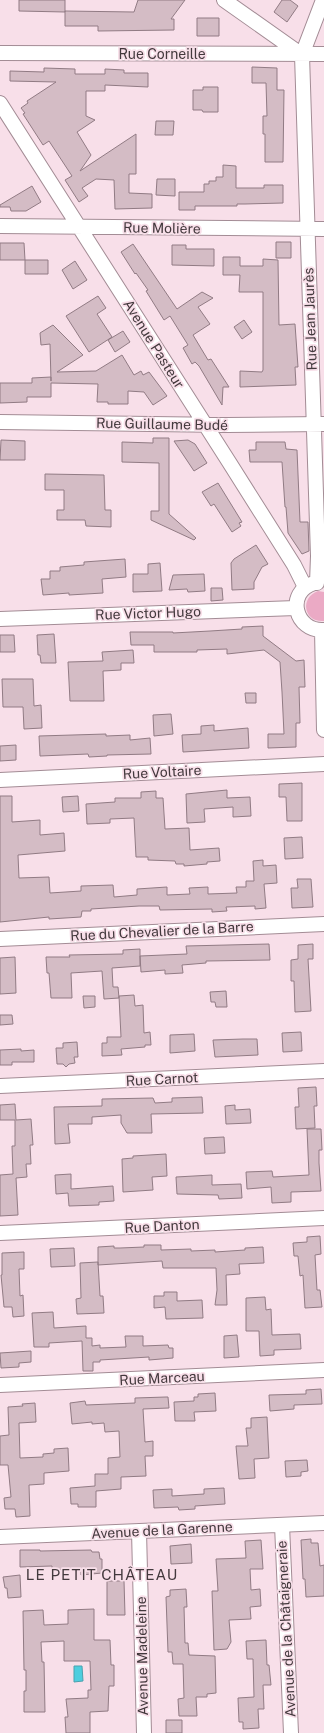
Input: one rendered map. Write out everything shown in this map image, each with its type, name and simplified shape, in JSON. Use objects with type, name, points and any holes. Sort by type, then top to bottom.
[{"type":"street","points":[[224,0],[302,55],[323,0]]},
{"type":"street","name":"Rue Corneille","points":[[0,53],[324,54]]},
{"type":"street","name":"Rue Jean Jaurès","points":[[302,55],[307,229],[319,424],[316,584]]},
{"type":"street","name":"Avenue Pasteur","points":[[0,103],[294,565],[316,584]]},
{"type":"street","name":"Rue Molière","points":[[0,226],[324,229]]},
{"type":"street","name":"Rue Guillaume Budé","points":[[0,422],[205,425],[319,424]]},
{"type":"street","points":[[316,584],[297,600],[296,608],[298,615],[308,626],[323,630],[324,730]]},
{"type":"street","name":"Rue Victor Hugo","points":[[0,619],[296,608]]},
{"type":"street","name":"Rue Voltaire","points":[[0,780],[324,764]]},
{"type":"street","name":"Rue du Chevalier de la Barre","points":[[0,939],[324,924]]},
{"type":"street","name":"Rue Carnot","points":[[0,1086],[324,1071]]},
{"type":"street","name":"Rue Danton","points":[[0,1233],[324,1218]]},
{"type":"street","name":"Rue Marceau","points":[[0,1385],[324,1370]]},
{"type":"street","name":"Avenue de la Garenne","points":[[0,1537],[324,1523]]},
{"type":"street","name":"Avenue de la Châtaigneraie","points":[[282,1525],[291,1733]]},
{"type":"street","name":"Avenue Madeleine","points":[[139,1531],[144,1733]]},
{"type":"shaded area","points":[[318,591],[324,592],[324,621],[317,621],[312,618],[306,609],[308,599],[312,594]]},
{"type":"water","points":[[74,1666],[82,1666],[83,1681],[74,1682]]},
{"type":"building","points":[[19,0],[65,0],[65,12],[19,11]]},
{"type":"building","points":[[138,0],[185,0],[171,19],[174,19],[174,30],[98,31],[98,26],[65,26],[65,11],[134,12]]},
{"type":"building","points":[[282,0],[290,0],[298,6],[287,22],[274,12]]},
{"type":"building","points":[[197,18],[219,18],[219,36],[197,36]]},
{"type":"building","points":[[252,67],[277,68],[277,90],[284,90],[283,162],[265,162],[265,134],[263,134],[263,116],[267,116],[266,83],[252,83]]},
{"type":"building","points":[[44,68],[75,69],[75,74],[105,74],[105,69],[124,70],[124,73],[148,73],[148,87],[105,85],[105,91],[86,91],[86,116],[95,120],[77,132],[91,155],[80,171],[136,134],[136,174],[129,174],[129,193],[152,194],[152,208],[115,209],[114,180],[96,179],[82,188],[88,196],[79,202],[65,180],[72,176],[49,141],[43,145],[23,114],[25,113],[21,108],[28,103],[27,101],[56,82],[10,81],[10,71],[44,72]]},
{"type":"building","points":[[203,87],[218,87],[218,112],[193,110],[193,90],[203,90]]},
{"type":"building","points":[[156,121],[174,121],[173,135],[155,135]]},
{"type":"building","points":[[223,165],[236,166],[236,188],[264,188],[264,185],[283,185],[283,203],[237,204],[237,206],[195,206],[195,210],[179,210],[179,192],[204,192],[204,184],[209,184],[209,181],[216,181],[216,177],[223,177]]},
{"type":"building","points":[[157,179],[175,179],[175,196],[156,195]]},
{"type":"building","points":[[32,186],[41,202],[26,211],[11,211],[10,207],[0,207],[0,205]]},
{"type":"building","points":[[276,242],[291,242],[291,258],[276,258]]},
{"type":"building","points":[[0,243],[24,243],[25,260],[0,260]]},
{"type":"building","points":[[133,244],[177,309],[202,292],[213,298],[198,307],[210,324],[193,335],[208,360],[211,359],[229,387],[223,387],[222,405],[199,366],[195,362],[192,364],[183,348],[188,345],[170,316],[164,320],[146,291],[148,290],[136,273],[135,274],[121,252]]},
{"type":"building","points":[[172,245],[186,245],[186,249],[214,249],[214,266],[172,265]]},
{"type":"building","points":[[223,257],[240,257],[240,266],[263,266],[263,259],[278,260],[279,325],[295,324],[298,367],[295,367],[296,385],[240,387],[240,371],[262,372],[263,370],[263,292],[239,292],[240,275],[223,275]]},
{"type":"building","points":[[25,260],[48,260],[48,274],[25,274]]},
{"type":"building","points":[[75,261],[87,280],[73,289],[62,270]]},
{"type":"building","points":[[98,296],[106,308],[97,314],[112,337],[89,352],[66,316]]},
{"type":"building","points":[[244,320],[252,332],[242,339],[234,327]]},
{"type":"building","points":[[53,325],[83,355],[57,372],[96,371],[122,355],[134,375],[141,371],[143,375],[149,372],[167,396],[153,405],[144,392],[128,391],[128,404],[108,404],[108,402],[97,402],[98,384],[51,383],[51,397],[27,397],[27,402],[0,403],[0,383],[32,383],[32,378],[51,377],[50,344],[41,345],[40,333]]},
{"type":"building","points":[[123,331],[130,342],[115,352],[108,340]]},
{"type":"building","points":[[153,438],[169,438],[169,514],[196,538],[194,540],[151,520],[151,511],[159,511],[159,463],[122,462],[122,442],[153,443]]},
{"type":"building","points":[[1,440],[25,441],[25,460],[0,460]]},
{"type":"building","points":[[188,440],[195,444],[207,463],[194,471],[174,441]]},
{"type":"building","points":[[256,442],[285,442],[286,449],[297,450],[300,522],[308,522],[309,551],[302,554],[288,533],[282,462],[250,462],[249,450],[256,450]]},
{"type":"building","points":[[45,474],[104,475],[105,510],[111,510],[111,527],[86,526],[85,520],[57,520],[57,510],[64,510],[64,490],[45,490]]},
{"type":"building","points":[[218,483],[242,522],[239,523],[241,526],[232,532],[214,504],[211,506],[202,492]]},
{"type":"building","points":[[256,545],[268,564],[262,567],[254,582],[254,589],[232,590],[231,563],[234,559]]},
{"type":"building","points":[[125,559],[126,577],[102,579],[103,593],[43,595],[41,579],[50,579],[50,571],[60,571],[60,567],[84,565],[84,562]]},
{"type":"building","points":[[160,563],[162,591],[133,592],[133,574],[148,574],[148,564]]},
{"type":"building","points":[[204,574],[205,591],[188,592],[187,589],[169,590],[173,575]]},
{"type":"building","points":[[211,588],[222,588],[223,600],[211,601]]},
{"type":"building","points":[[263,626],[263,636],[296,661],[304,660],[305,687],[299,687],[300,723],[296,723],[296,747],[268,748],[268,734],[284,734],[280,662],[264,650],[227,654],[227,649],[197,650],[197,652],[154,652],[154,645],[131,645],[130,632],[173,633],[242,629],[242,627]]},
{"type":"building","points":[[54,634],[56,663],[41,663],[40,655],[38,655],[37,635]]},
{"type":"building","points":[[0,635],[14,635],[15,652],[0,652]]},
{"type":"building","points":[[133,650],[134,663],[121,663],[121,670],[103,671],[104,701],[70,701],[68,662],[103,661],[102,652]]},
{"type":"building","points":[[2,679],[33,679],[34,706],[41,705],[42,728],[24,729],[23,707],[3,707]]},
{"type":"building","points":[[245,693],[256,693],[256,703],[246,703]]},
{"type":"building","points":[[171,714],[173,734],[154,736],[153,715]]},
{"type":"building","points":[[214,725],[214,731],[248,728],[249,748],[183,752],[182,735],[201,734],[201,726]]},
{"type":"building","points":[[106,734],[106,736],[130,735],[130,740],[150,738],[151,754],[89,757],[88,754],[40,756],[39,736]]},
{"type":"building","points":[[16,745],[16,760],[0,761],[0,746]]},
{"type":"building","points":[[302,783],[302,821],[287,821],[286,797],[279,797],[279,784]]},
{"type":"building","points":[[227,790],[227,798],[250,797],[251,816],[233,817],[233,807],[204,809],[205,822],[187,823],[186,794]]},
{"type":"building","points":[[156,791],[156,798],[163,798],[165,829],[189,828],[190,850],[219,848],[220,861],[184,866],[184,864],[176,864],[175,861],[148,860],[148,857],[136,857],[134,818],[110,819],[110,823],[87,824],[86,804],[115,802],[115,798],[141,798],[141,792]]},
{"type":"building","points":[[0,796],[12,796],[12,822],[40,820],[40,835],[64,833],[65,851],[18,855],[19,878],[49,877],[50,893],[81,891],[81,886],[113,885],[114,897],[137,895],[137,889],[167,887],[167,895],[190,894],[189,888],[208,887],[208,894],[237,893],[236,887],[246,887],[246,881],[254,881],[253,861],[263,860],[263,866],[276,865],[277,883],[264,884],[266,908],[255,909],[255,906],[226,907],[227,911],[212,912],[212,909],[160,910],[159,906],[139,906],[91,909],[91,911],[82,911],[81,917],[49,919],[49,917],[0,922]]},
{"type":"building","points":[[78,796],[79,811],[63,812],[62,797]]},
{"type":"building","points":[[302,837],[303,858],[285,859],[284,838]]},
{"type":"building","points":[[297,879],[311,879],[313,907],[292,908],[291,888],[298,888]]},
{"type":"building","points":[[269,944],[270,960],[206,961],[206,963],[182,965],[183,973],[165,974],[165,970],[141,972],[140,956],[187,954],[186,946]]},
{"type":"building","points":[[313,944],[313,959],[308,959],[311,1011],[295,1012],[294,981],[291,981],[291,960],[298,959],[298,945]]},
{"type":"building","points":[[140,949],[140,966],[112,968],[113,987],[118,987],[119,998],[104,999],[102,971],[71,973],[72,998],[51,998],[46,957],[123,954],[123,950]]},
{"type":"building","points":[[15,957],[16,993],[0,994],[0,958]]},
{"type":"building","points":[[226,991],[227,1007],[216,1007],[215,1002],[211,1002],[210,992]]},
{"type":"building","points":[[134,995],[135,1006],[143,1005],[144,1033],[150,1032],[151,1045],[121,1049],[122,1055],[102,1056],[102,1043],[107,1043],[107,1037],[121,1037],[119,996]]},
{"type":"building","points":[[83,996],[95,996],[95,1007],[84,1008]]},
{"type":"building","points":[[0,1015],[12,1015],[13,1024],[0,1025]]},
{"type":"building","points":[[301,1032],[302,1051],[283,1052],[282,1033]]},
{"type":"building","points":[[194,1034],[195,1051],[170,1053],[170,1035]]},
{"type":"building","points":[[257,1039],[258,1055],[215,1057],[213,1040]]},
{"type":"building","points":[[77,1042],[78,1057],[74,1057],[75,1063],[69,1064],[66,1067],[63,1064],[57,1064],[56,1048],[63,1048],[63,1043]]},
{"type":"building","points":[[21,1049],[21,1051],[34,1050],[34,1062],[12,1062],[12,1065],[0,1065],[0,1050]]},
{"type":"building","points":[[316,1087],[317,1106],[314,1106],[315,1128],[296,1129],[295,1107],[299,1107],[298,1088]]},
{"type":"building","points":[[202,1097],[203,1113],[151,1114],[152,1133],[127,1133],[121,1123],[121,1115],[92,1117],[92,1124],[68,1124],[70,1143],[55,1144],[54,1107],[102,1106],[102,1099],[153,1098],[155,1103],[172,1102],[172,1098]]},
{"type":"building","points":[[15,1104],[16,1120],[31,1119],[33,1145],[30,1145],[31,1164],[26,1164],[27,1177],[16,1178],[18,1215],[0,1216],[0,1175],[13,1174],[12,1146],[15,1146],[15,1120],[0,1120],[0,1105]]},
{"type":"building","points":[[235,1105],[235,1110],[250,1109],[251,1123],[226,1124],[225,1106]]},
{"type":"building","points":[[307,1129],[321,1129],[322,1150],[319,1150],[319,1163],[321,1191],[291,1192],[291,1202],[272,1203],[271,1187],[247,1189],[246,1172],[272,1171],[273,1177],[309,1175]]},
{"type":"building","points":[[224,1137],[225,1153],[205,1154],[204,1138]]},
{"type":"building","points":[[166,1154],[167,1176],[152,1177],[153,1190],[123,1192],[122,1159],[133,1158],[133,1156]]},
{"type":"building","points":[[71,1174],[71,1189],[113,1186],[114,1201],[99,1202],[99,1205],[69,1206],[68,1193],[56,1194],[55,1175]]},
{"type":"building","points":[[212,1175],[212,1185],[241,1184],[242,1198],[219,1199],[218,1195],[177,1194],[176,1177]]},
{"type":"building","points":[[320,1236],[321,1254],[315,1255],[317,1290],[320,1290],[322,1307],[305,1308],[303,1275],[300,1276],[298,1256],[294,1256],[293,1243],[307,1242],[307,1237]]},
{"type":"building","points":[[144,1245],[161,1245],[161,1250],[191,1249],[191,1251],[215,1250],[215,1252],[263,1247],[264,1263],[239,1264],[240,1274],[226,1275],[227,1305],[215,1305],[217,1290],[216,1268],[163,1268],[162,1261],[98,1265],[98,1247],[144,1247]]},
{"type":"building","points":[[74,1248],[75,1266],[51,1267],[50,1249]]},
{"type":"building","points":[[24,1252],[24,1269],[19,1269],[20,1296],[23,1295],[24,1316],[13,1317],[12,1307],[4,1307],[1,1275],[2,1253]]},
{"type":"building","points":[[98,1262],[100,1296],[103,1296],[104,1313],[77,1314],[76,1299],[81,1298],[80,1263]]},
{"type":"building","points":[[164,1292],[177,1292],[177,1301],[202,1300],[203,1318],[166,1319],[165,1307],[154,1308],[154,1296],[164,1296]]},
{"type":"building","points":[[265,1297],[266,1310],[271,1309],[272,1335],[300,1334],[301,1349],[274,1350],[274,1355],[260,1356],[259,1331],[246,1331],[246,1298]]},
{"type":"building","points":[[53,1312],[54,1328],[86,1326],[86,1338],[92,1338],[92,1346],[100,1345],[100,1348],[126,1347],[125,1336],[143,1336],[143,1346],[168,1345],[169,1348],[173,1348],[173,1358],[149,1360],[149,1357],[100,1360],[100,1362],[93,1362],[93,1371],[83,1371],[82,1341],[49,1343],[49,1347],[34,1347],[32,1313]]},
{"type":"building","points":[[237,1335],[239,1357],[224,1358],[224,1336]]},
{"type":"building","points":[[31,1351],[31,1362],[19,1363],[19,1367],[1,1368],[0,1353]]},
{"type":"building","points":[[321,1389],[322,1404],[294,1405],[294,1409],[270,1411],[269,1395],[306,1394],[306,1390]]},
{"type":"building","points":[[215,1393],[216,1411],[194,1412],[195,1421],[175,1421],[174,1402],[194,1401],[194,1397],[198,1397],[198,1394]]},
{"type":"building","points":[[168,1397],[169,1408],[143,1409],[145,1442],[153,1441],[153,1456],[145,1456],[146,1476],[121,1477],[121,1489],[96,1491],[96,1507],[78,1507],[78,1504],[71,1504],[70,1488],[95,1486],[95,1474],[108,1474],[108,1458],[120,1457],[119,1431],[105,1432],[104,1423],[92,1424],[92,1422],[72,1424],[70,1403],[85,1401],[86,1405],[135,1403],[135,1398]]},
{"type":"building","points":[[35,1403],[36,1422],[19,1423],[20,1458],[43,1457],[43,1454],[54,1453],[54,1449],[68,1448],[69,1471],[44,1473],[44,1484],[29,1485],[30,1516],[16,1517],[15,1509],[5,1509],[4,1498],[11,1497],[8,1465],[0,1465],[0,1436],[9,1435],[8,1407],[23,1406],[22,1404]]},
{"type":"building","points":[[267,1417],[269,1458],[254,1459],[255,1478],[239,1479],[236,1446],[248,1446],[246,1428],[251,1428],[251,1418]]},
{"type":"building","points":[[307,1460],[308,1471],[301,1472],[301,1476],[286,1477],[285,1461]]},
{"type":"building","points":[[224,1488],[225,1504],[195,1506],[195,1509],[179,1510],[178,1507],[154,1508],[153,1490],[172,1489],[172,1496],[204,1494],[204,1489]]},
{"type":"building","points":[[311,1539],[311,1543],[318,1543],[320,1566],[324,1565],[324,1596],[306,1597],[305,1579],[303,1579],[301,1540]]},
{"type":"building","points":[[261,1540],[263,1569],[250,1569],[251,1590],[260,1589],[261,1606],[250,1607],[251,1619],[229,1620],[231,1642],[227,1649],[214,1650],[212,1591],[218,1591],[216,1559],[246,1558],[245,1541]]},
{"type":"building","points":[[191,1544],[192,1563],[171,1564],[170,1546]]},
{"type":"building","points":[[20,1550],[91,1550],[92,1552],[99,1552],[100,1559],[102,1559],[102,1573],[81,1575],[81,1569],[52,1570],[52,1566],[20,1567]]},
{"type":"building","points":[[20,1575],[21,1597],[8,1598],[7,1588],[5,1588],[3,1577]]},
{"type":"building","points":[[107,1581],[124,1581],[125,1615],[107,1615]]},
{"type":"building","points":[[186,1589],[187,1607],[184,1607],[185,1643],[188,1643],[189,1655],[215,1656],[216,1693],[207,1694],[207,1697],[196,1697],[197,1716],[179,1716],[178,1699],[184,1698],[183,1664],[173,1664],[172,1652],[168,1652],[166,1597],[170,1596],[170,1590]]},
{"type":"building","points":[[94,1609],[94,1640],[110,1640],[111,1665],[114,1665],[114,1686],[109,1686],[108,1711],[90,1712],[90,1733],[66,1733],[65,1717],[68,1717],[66,1699],[88,1698],[88,1690],[91,1690],[90,1661],[64,1661],[64,1641],[41,1642],[42,1662],[44,1662],[45,1712],[24,1712],[26,1670],[24,1670],[23,1611],[43,1610],[44,1625],[68,1624],[68,1610]]},
{"type":"building","points":[[266,1640],[267,1665],[269,1665],[271,1685],[263,1685],[264,1709],[258,1709],[259,1728],[243,1729],[243,1722],[239,1722],[238,1698],[254,1697],[253,1659],[247,1659],[246,1641]]},
{"type":"building","points":[[166,1720],[182,1720],[182,1733],[166,1733]]},
{"type":"district","name":"LE PETIT CHÂTEAU","points":[[102,1575]]}]
